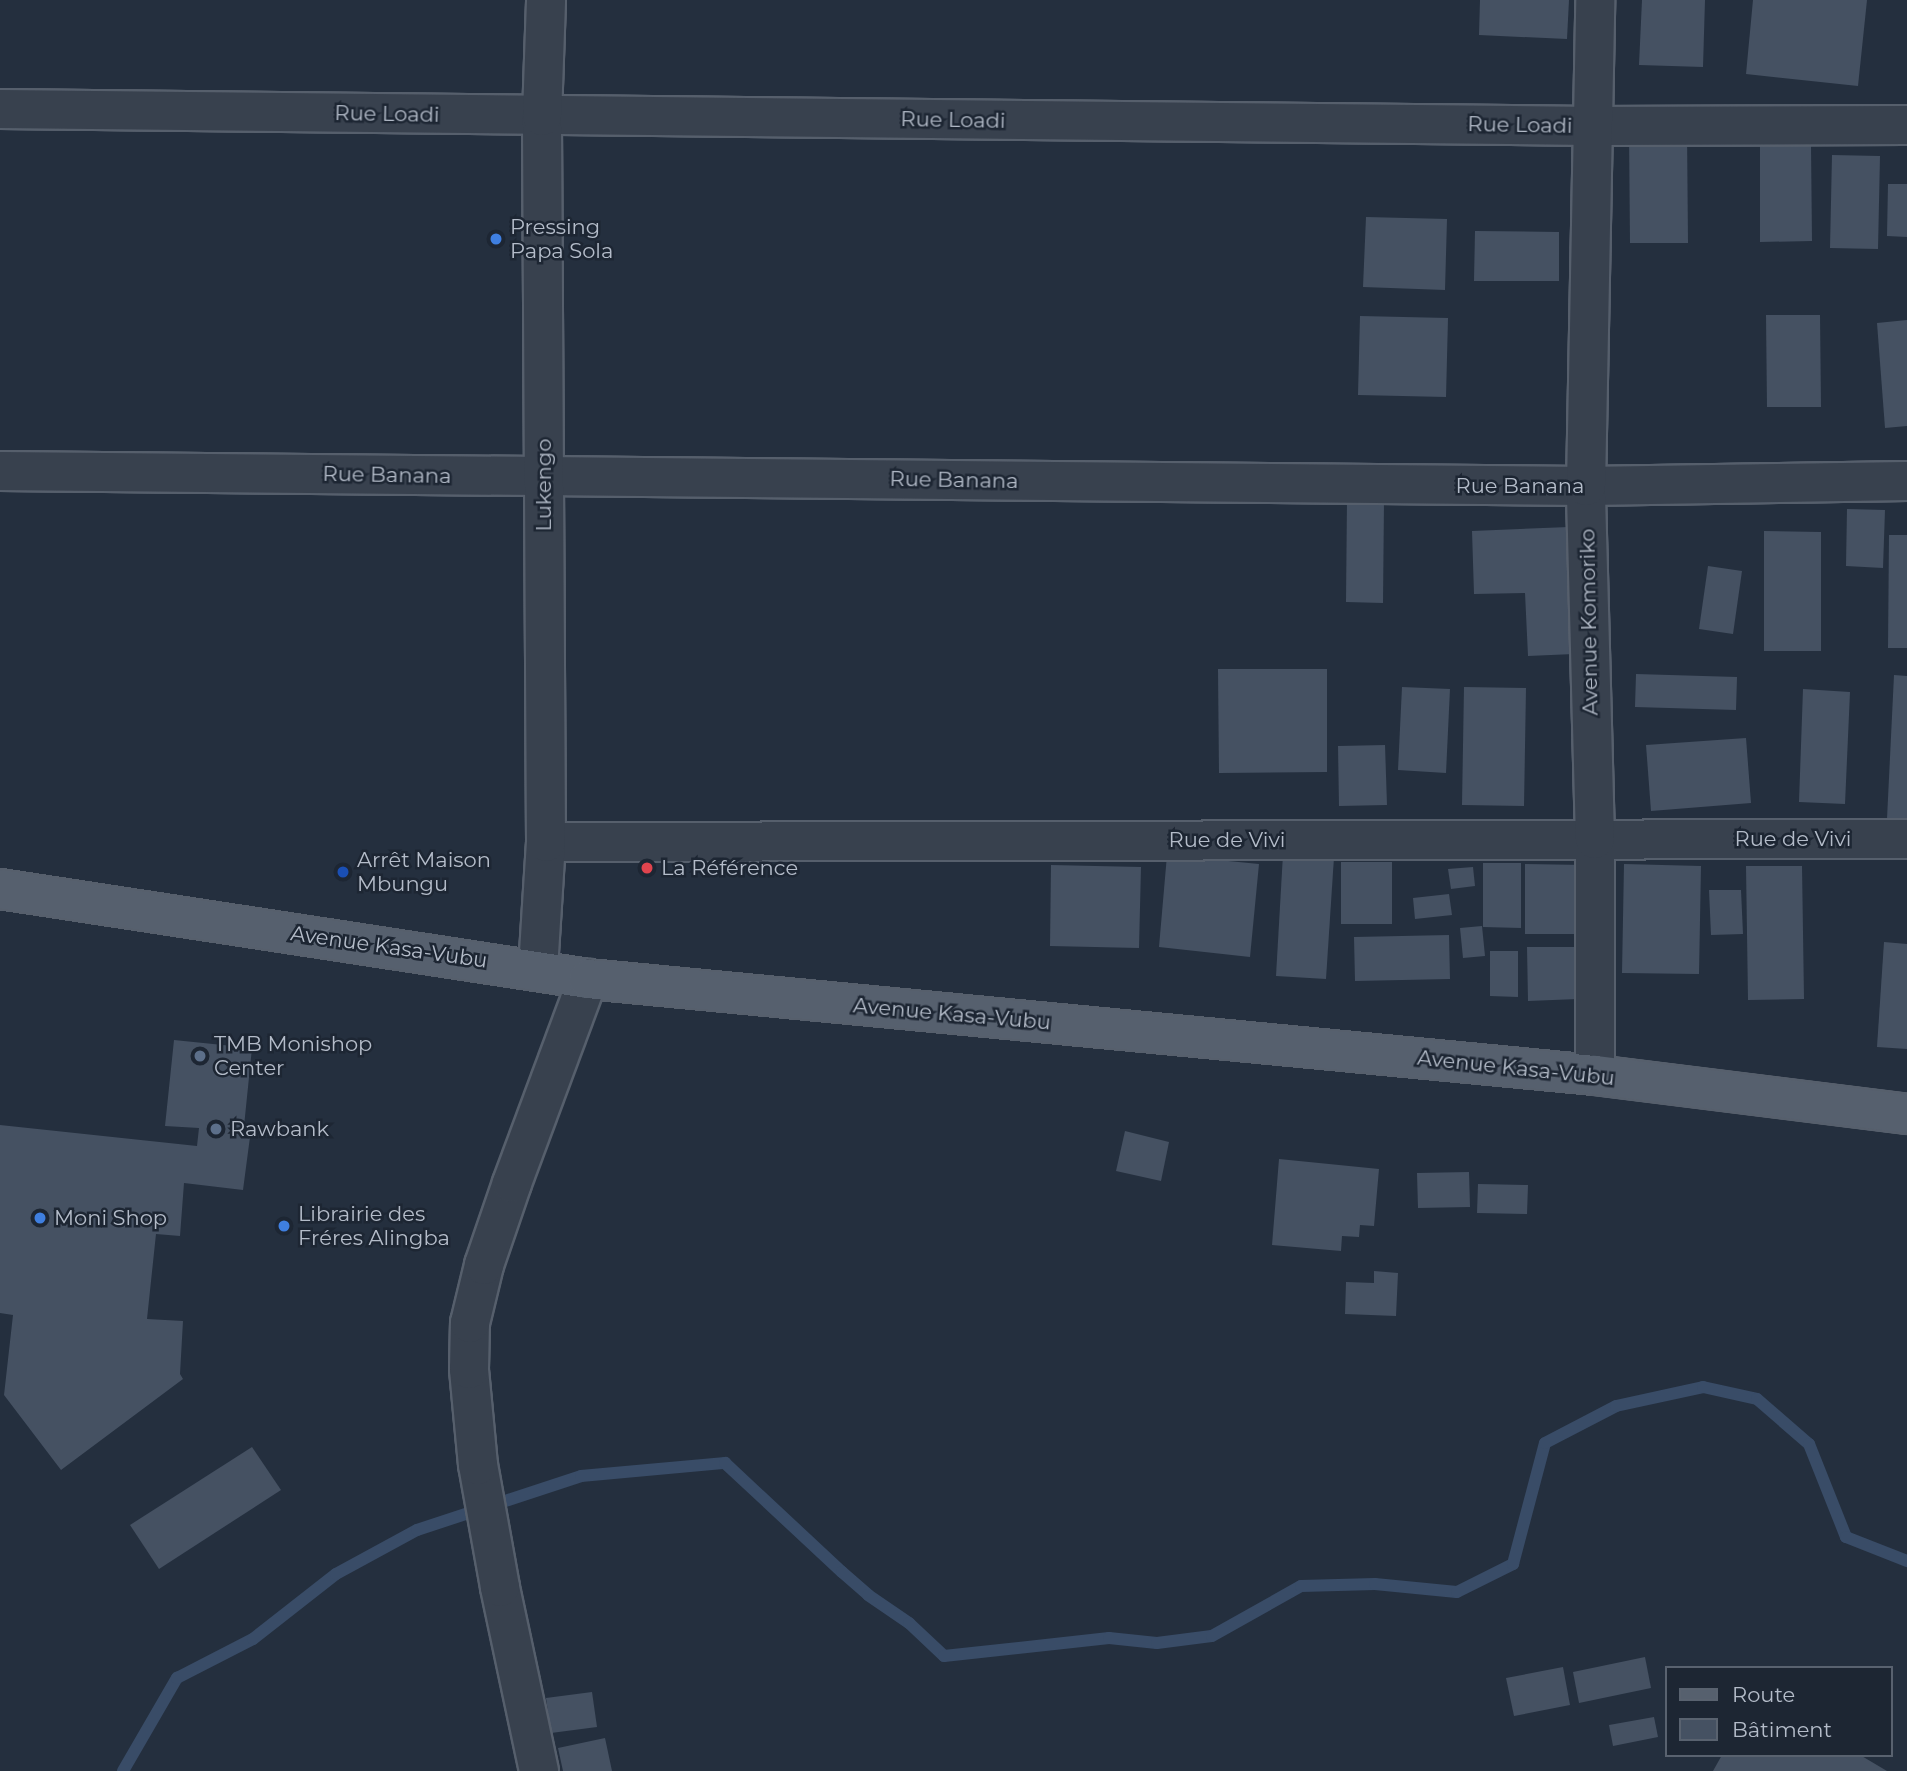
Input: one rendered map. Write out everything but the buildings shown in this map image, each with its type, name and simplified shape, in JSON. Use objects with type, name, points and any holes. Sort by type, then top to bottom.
[{"type":"main road","name":"Avenue Kasa-Vubu","points":[[0,889],[538,969],[588,979],[1595,1075],[1907,1114]]},
{"type":"street","name":"Lukengo","points":[[538,969],[546,842],[542,116],[546,0]]},
{"type":"street","name":"Avenue Komoriko","points":[[1595,0],[1586,486],[1595,839],[1595,1075]]},
{"type":"street","name":"Rue Loadi","points":[[0,109],[1592,126],[1907,125]]},
{"type":"street","name":"Rue Banana","points":[[0,471],[1586,486],[1907,481]]},
{"type":"street","name":"Rue de Vivi","points":[[546,842],[1907,839]]},
{"type":"street","points":[[539,1771],[500,1587],[478,1465],[469,1369],[470,1323],[484,1265],[508,1195],[588,979]]},
{"type":"waterway","points":[[123,1771],[177,1678],[253,1639],[336,1574],[417,1530],[581,1476],[725,1463],[868,1595],[909,1623],[944,1656],[1109,1638],[1157,1643],[1212,1636],[1301,1586],[1375,1584],[1457,1592],[1513,1564],[1545,1443],[1616,1406],[1703,1387],[1757,1399],[1809,1444],[1846,1537],[1907,1561]]},
{"type":"place","name":"Pressing Papa Sola","points":[[496,239]]},
{"type":"place","name":"La Référence","points":[[647,868]]},
{"type":"place","name":"Arrêt Maison Mbungu","points":[[343,872]]},
{"type":"place","name":"TMB Monishop Center","points":[[200,1056]]},
{"type":"place","name":"Rawbank","points":[[216,1129]]},
{"type":"place","name":"Moni Shop","points":[[40,1218]]},
{"type":"place","name":"Librairie des Fréres Alingba","points":[[284,1226]]}]
